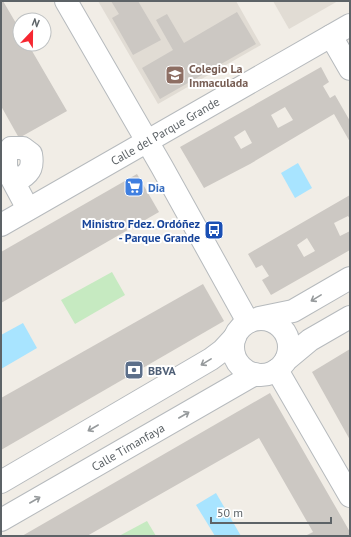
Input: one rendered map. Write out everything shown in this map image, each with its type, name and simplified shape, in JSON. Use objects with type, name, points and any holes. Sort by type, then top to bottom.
[{"type":"street","points":[[66,1],[147,141],[247,326]]},
{"type":"street","name":"Calle del Parque Grande","points":[[1,225],[350,25]]},
{"type":"street","points":[[331,36],[350,69]]},
{"type":"street","points":[[21,178],[29,174],[33,164],[32,154],[23,148],[11,148],[6,156],[6,168],[28,209]]},
{"type":"street","points":[[1,482],[211,359],[223,350],[247,326],[293,311],[350,278]]},
{"type":"street","points":[[282,365],[290,348],[288,336],[281,326],[271,320],[247,326],[233,346],[234,356],[246,371],[255,374],[267,374],[282,365],[310,340],[350,317]]},
{"type":"street","points":[[282,365],[350,496]]},
{"type":"street","name":"Calle Timanfaya","points":[[1,520],[255,374]]},
{"type":"shaded area","name":"Colegio La Inmaculada","points":[[98,1],[236,1],[261,45],[158,104]]},
{"type":"shaded area","points":[[273,1],[338,1],[289,29]]},
{"type":"green space","points":[[112,272],[125,295],[75,324],[61,300]]},
{"type":"green space","points":[[147,521],[156,536],[119,536]]},
{"type":"water","points":[[298,163],[312,188],[295,198],[281,173]]},
{"type":"water","points":[[23,323],[37,348],[1,369],[1,335]]},
{"type":"water","points":[[216,493],[241,536],[215,536],[196,505]]},
{"type":"building","points":[[1,1],[3,1],[12,16],[12,52],[33,52],[67,111],[19,138],[1,106]]},
{"type":"building","points":[[111,1],[138,1],[161,40],[133,55],[112,18],[119,14]]},
{"type":"building","points":[[237,12],[256,44],[160,99],[142,68],[173,50],[156,20],[167,14],[184,43]]},
{"type":"building","points":[[321,67],[329,82],[323,86],[330,98],[335,95],[350,121],[350,142],[334,114],[250,164],[204,188],[180,147]],"holes":[[[285,107],[293,120],[278,128],[271,115]],[[245,130],[252,143],[241,149],[234,137]]]},
{"type":"building","points":[[137,174],[159,212],[1,303],[1,252]]},
{"type":"building","points":[[350,195],[350,219],[348,216],[334,223],[340,236],[350,231],[350,250],[271,295],[262,280],[269,276],[262,265],[256,268],[248,254]],"holes":[[[307,238],[315,251],[304,257],[297,245]]]},
{"type":"building","points":[[203,284],[224,321],[1,450],[1,398]]},
{"type":"building","points":[[350,349],[349,402],[350,440],[312,372]]},
{"type":"building","points":[[270,393],[350,532],[350,536],[305,536],[313,532],[259,438],[87,536],[22,536]]},
{"type":"place","name":"Colegio La Inmaculada","points":[[175,75]]},
{"type":"place","name":"Dia","points":[[134,187]]},
{"type":"place","name":"Ministro Fdez. Ordóñez - Parque Grande","points":[[214,230]]},
{"type":"place","name":"BBVA","points":[[134,370]]}]
